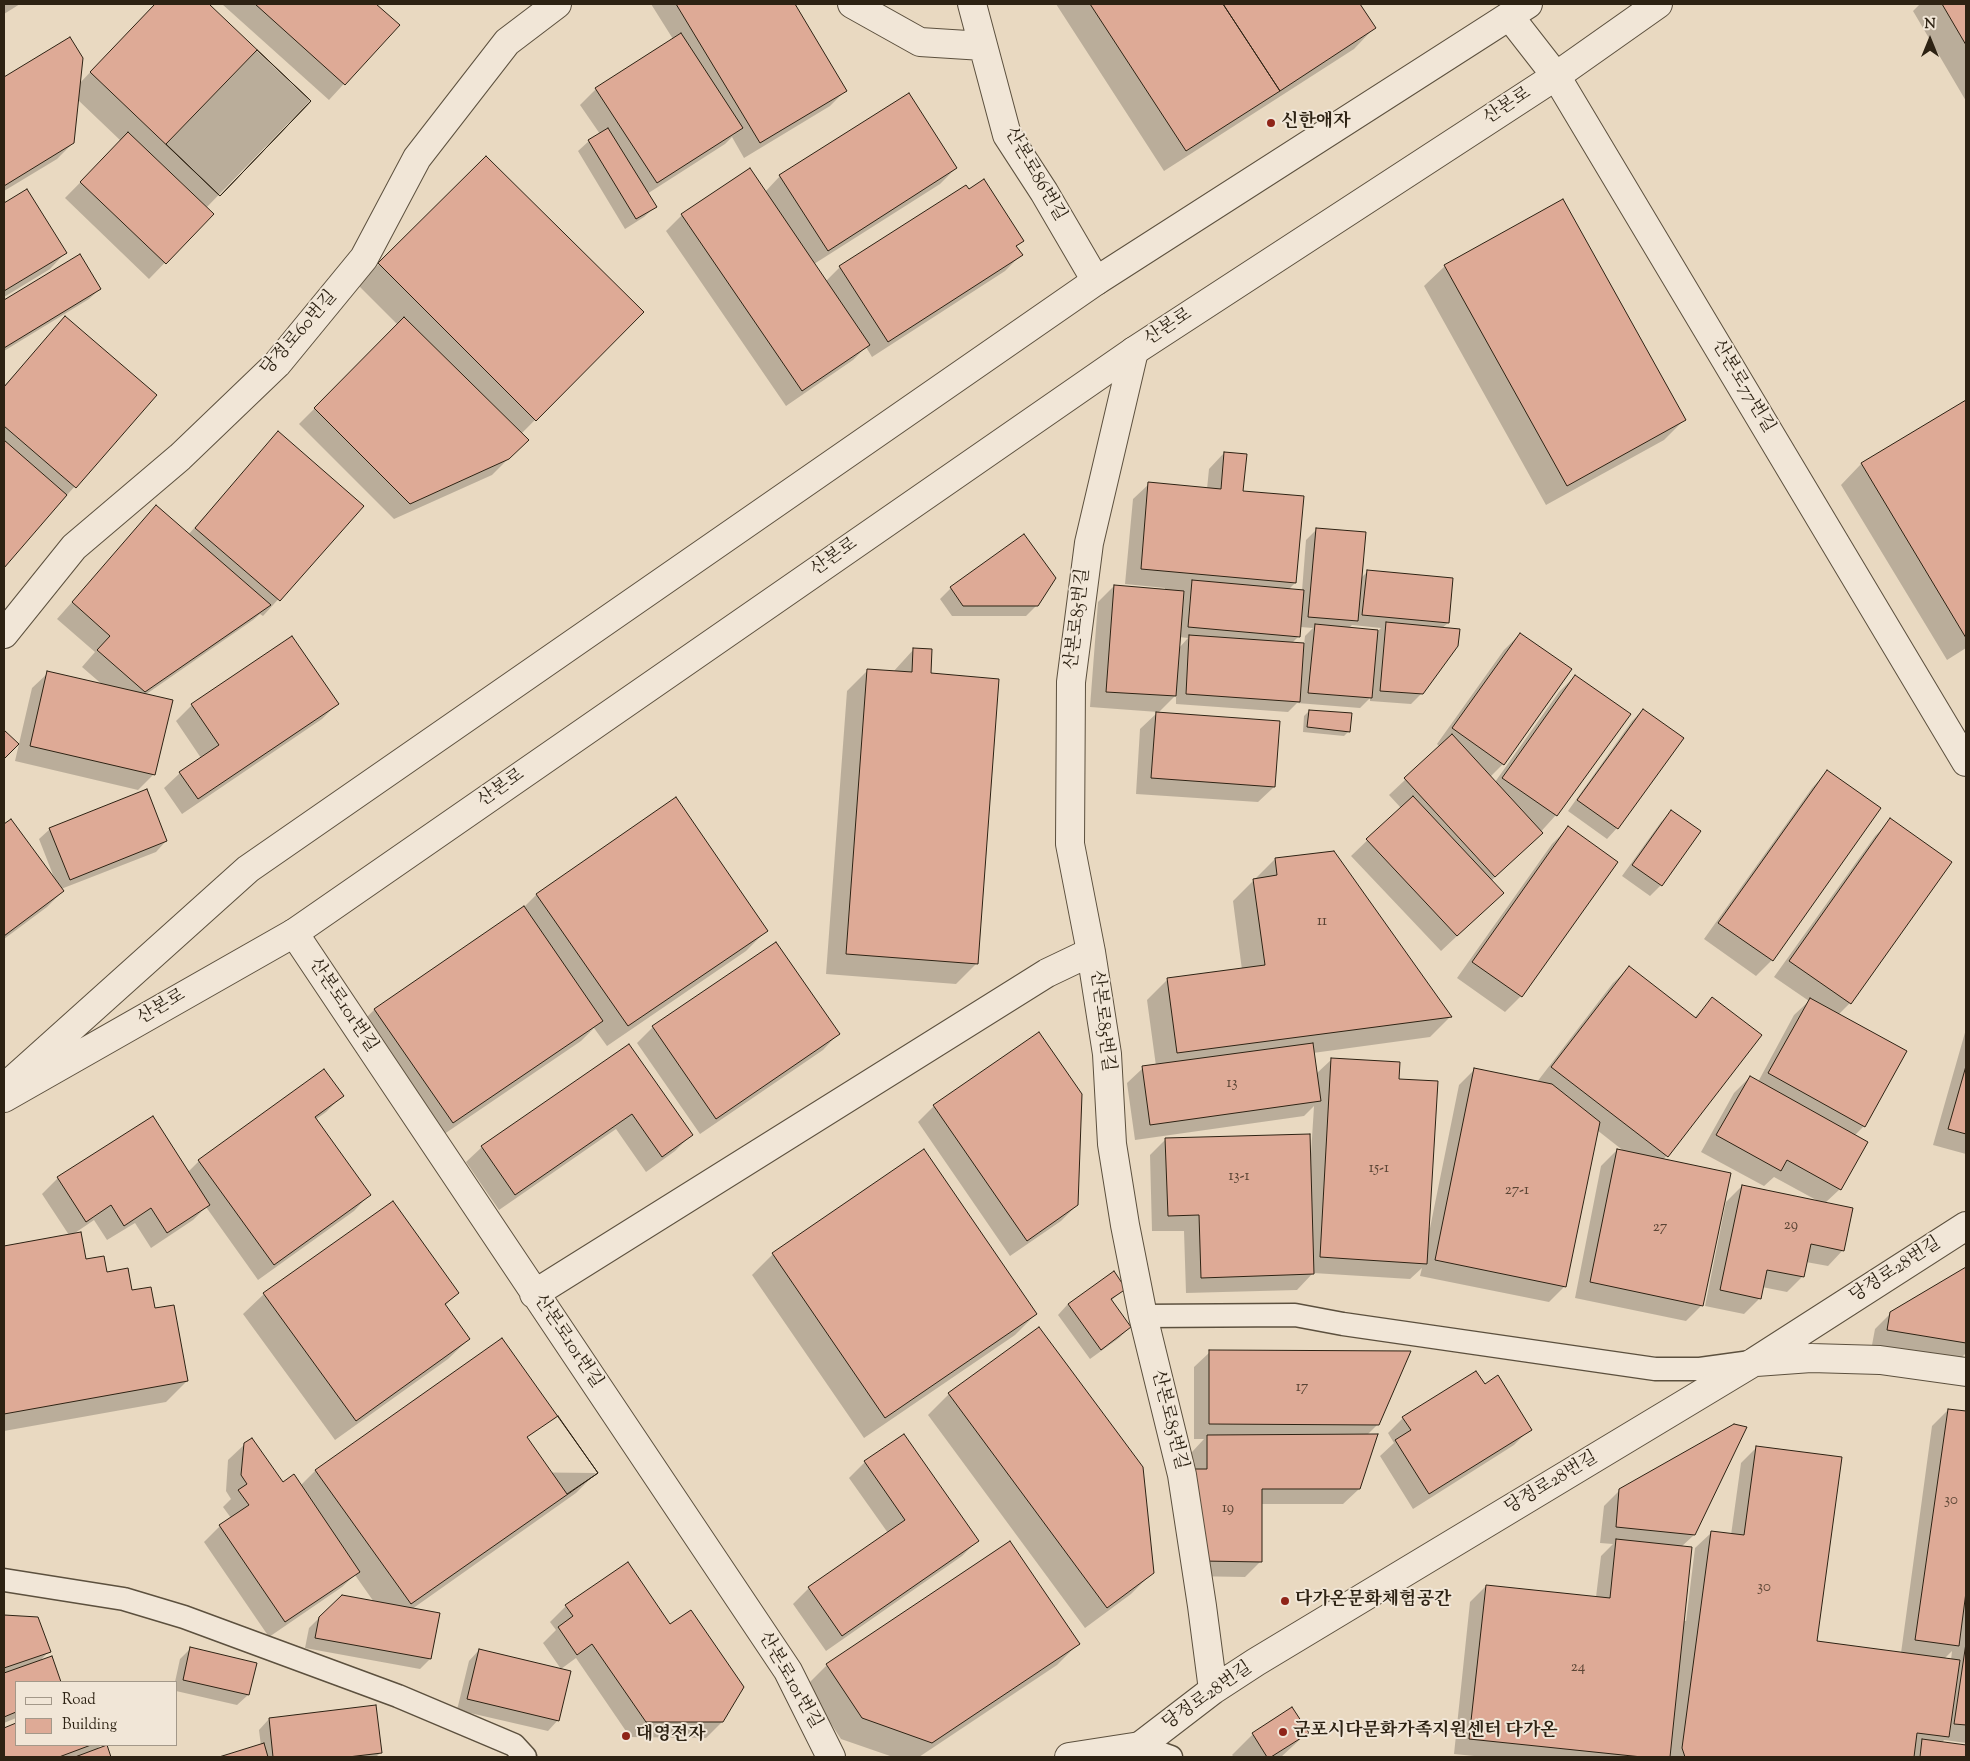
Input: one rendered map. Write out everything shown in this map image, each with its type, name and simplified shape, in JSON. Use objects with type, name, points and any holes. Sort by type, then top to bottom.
[{"type":"street","name":"당정로60번길","points":[[4,634],[74,547],[180,457],[277,364],[364,258],[417,158],[507,42],[557,4]]},
{"type":"street","points":[[852,4],[920,42],[983,46]]},
{"type":"street","name":"산본로86번길","points":[[972,4],[1007,135],[1044,192],[1096,281]]},
{"type":"street","name":"산본로","points":[[4,1098],[294,933],[1134,351],[1556,76],[1658,4]]},
{"type":"street","points":[[4,1089],[248,869],[1096,281],[1519,10]]},
{"type":"street","name":"산본로77번길","points":[[1519,10],[1556,76],[1966,762]]},
{"type":"street","name":"산본로85번길","points":[[1134,351],[1089,543],[1071,682],[1070,844],[1092,952],[1107,1054],[1112,1144],[1125,1225],[1143,1316],[1182,1475],[1213,1690]]},
{"type":"street","name":"산본로101번길","points":[[294,933],[788,1671],[831,1757]]},
{"type":"street","points":[[534,1294],[1047,973],[1092,952]]},
{"type":"street","name":"당정로28번길","points":[[1131,1752],[1213,1690],[1754,1362],[1966,1226]]},
{"type":"street","points":[[1754,1362],[1812,1358],[1880,1360],[1966,1372]]},
{"type":"street","points":[[1069,1757],[1131,1752]]},
{"type":"lane","points":[[1143,1316],[1295,1315],[1343,1324],[1655,1369],[1700,1369],[1754,1362]]},
{"type":"lane","points":[[4,1580],[124,1599],[184,1617],[398,1696],[514,1745],[525,1757]]},
{"type":"lane","name":"당정로28번길","points":[[1131,1752],[1171,1757]]},
{"type":"building","points":[[155,4],[209,4],[311,101],[220,196],[90,72]]},
{"type":"building","points":[[255,4],[376,4],[400,25],[345,85]]},
{"type":"building","points":[[676,4],[795,4],[847,91],[760,143]]},
{"type":"building","points":[[1090,4],[1223,4],[1280,91],[1186,151]]},
{"type":"building","points":[[1223,4],[1360,4],[1376,28],[1280,91]]},
{"type":"building","points":[[1942,4],[1966,4],[1966,45]]},
{"type":"building","points":[[681,33],[743,128],[657,183],[595,88]]},
{"type":"building","points":[[70,37],[83,58],[74,143],[4,186],[4,77]]},
{"type":"building","points":[[257,50],[311,101],[220,196],[166,144]]},
{"type":"building","points":[[909,93],[957,168],[828,251],[779,175]]},
{"type":"building","points":[[608,128],[657,207],[636,219],[588,140]]},
{"type":"building","points":[[128,132],[214,214],[166,264],[80,182]]},
{"type":"building","points":[[486,156],[644,312],[536,421],[378,263]]},
{"type":"building","points":[[750,168],[870,345],[802,391],[681,214]]},
{"type":"building","points":[[984,179],[1024,241],[1016,246],[1023,255],[888,342],[839,266],[966,185],[969,189]]},
{"type":"building","points":[[27,189],[67,253],[4,291],[4,203]]},
{"type":"building","points":[[1563,199],[1686,420],[1567,486],[1444,265]]},
{"type":"building","points":[[80,254],[101,289],[4,348],[4,300]]},
{"type":"building","points":[[65,316],[157,395],[76,488],[4,426],[4,387]]},
{"type":"building","points":[[404,317],[529,440],[509,459],[410,504],[314,408]]},
{"type":"building","points":[[1966,400],[1966,638],[1861,463]]},
{"type":"building","points":[[278,431],[364,506],[280,601],[195,528]]},
{"type":"building","points":[[4,440],[67,495],[4,568]]},
{"type":"building","points":[[1224,452],[1247,454],[1243,491],[1304,496],[1296,583],[1141,569],[1148,482],[1221,489]]},
{"type":"building","points":[[156,505],[271,605],[145,692],[97,650],[110,636],[72,602]]},
{"type":"building","points":[[1316,528],[1366,532],[1358,621],[1308,617]]},
{"type":"building","points":[[1024,534],[1056,578],[1038,606],[963,606],[950,587]]},
{"type":"building","points":[[1367,570],[1453,578],[1449,623],[1362,615]]},
{"type":"building","points":[[1192,580],[1304,590],[1300,637],[1188,627]]},
{"type":"building","points":[[1114,585],[1184,591],[1176,696],[1106,692]]},
{"type":"building","points":[[1386,622],[1460,629],[1458,646],[1423,694],[1380,691]]},
{"type":"building","points":[[1315,624],[1378,630],[1372,698],[1308,693]]},
{"type":"building","points":[[1520,633],[1572,669],[1504,765],[1452,728]]},
{"type":"building","points":[[1189,635],[1304,643],[1300,702],[1186,694]]},
{"type":"building","points":[[292,636],[339,704],[198,799],[179,772],[219,745],[191,704]]},
{"type":"building","points":[[913,648],[932,649],[931,673],[999,679],[978,964],[846,954],[867,669],[912,672]]},
{"type":"building","points":[[47,671],[173,700],[155,775],[30,746]]},
{"type":"building","points":[[1575,675],[1631,714],[1557,816],[1502,778]]},
{"type":"building","points":[[1643,709],[1684,738],[1618,829],[1577,800]]},
{"type":"building","points":[[1309,710],[1352,713],[1350,732],[1307,727]]},
{"type":"building","points":[[1156,712],[1280,721],[1275,787],[1151,778]]},
{"type":"building","points":[[4,730],[19,744],[4,759]]},
{"type":"building","points":[[1452,734],[1543,833],[1495,877],[1404,778]]},
{"type":"building","points":[[1827,770],[1881,808],[1773,961],[1718,923]]},
{"type":"building","points":[[147,789],[167,841],[70,880],[49,828]]},
{"type":"building","points":[[1413,796],[1504,893],[1457,936],[1366,839]]},
{"type":"building","points":[[676,797],[768,931],[628,1026],[536,894]]},
{"type":"building","points":[[1671,810],[1701,831],[1662,886],[1632,865]]},
{"type":"building","points":[[1890,818],[1952,862],[1851,1004],[1789,961]]},
{"type":"building","points":[[11,819],[64,891],[4,936],[4,824]]},
{"type":"building","points":[[1568,826],[1618,862],[1522,997],[1472,962]]},
{"type":"building","points":[[1334,851],[1452,1017],[1177,1053],[1167,978],[1265,965],[1253,879],[1277,875],[1275,858]]},
{"type":"building","points":[[524,906],[603,1021],[453,1123],[374,1009]]},
{"type":"building","points":[[776,942],[840,1034],[716,1119],[652,1026]]},
{"type":"building","points":[[1629,966],[1696,1018],[1712,997],[1762,1035],[1668,1157],[1551,1067]]},
{"type":"building","points":[[1810,998],[1907,1051],[1865,1127],[1768,1073]]},
{"type":"building","points":[[1039,1032],[1082,1094],[1078,1205],[1027,1241],[933,1105]]},
{"type":"building","points":[[1313,1043],[1321,1101],[1150,1125],[1142,1066]]},
{"type":"building","points":[[629,1044],[693,1135],[662,1157],[632,1114],[515,1195],[481,1146]]},
{"type":"building","points":[[1331,1058],[1400,1062],[1399,1079],[1438,1081],[1427,1264],[1320,1257]]},
{"type":"building","points":[[1966,1066],[1966,1134],[1948,1129]]},
{"type":"building","points":[[1474,1068],[1552,1084],[1600,1122],[1566,1287],[1435,1260]]},
{"type":"building","points":[[324,1069],[344,1096],[315,1117],[371,1195],[274,1265],[198,1160]]},
{"type":"building","points":[[1750,1076],[1868,1142],[1841,1190],[1787,1160],[1781,1171],[1716,1135]]},
{"type":"building","points":[[153,1116],[210,1205],[167,1233],[151,1208],[124,1226],[111,1205],[86,1222],[57,1177]]},
{"type":"building","points":[[1310,1134],[1314,1274],[1201,1278],[1199,1215],[1168,1216],[1165,1138]]},
{"type":"building","points":[[924,1149],[1037,1314],[885,1418],[772,1253]]},
{"type":"building","points":[[1617,1149],[1731,1173],[1703,1306],[1590,1282]]},
{"type":"building","points":[[1742,1185],[1853,1208],[1844,1251],[1811,1244],[1804,1277],[1767,1270],[1761,1299],[1720,1290]]},
{"type":"building","points":[[393,1201],[459,1293],[445,1304],[470,1339],[356,1421],[263,1293]]},
{"type":"building","points":[[81,1232],[86,1259],[104,1256],[107,1272],[128,1268],[132,1290],[151,1287],[155,1308],[174,1305],[188,1381],[4,1414],[4,1246]]},
{"type":"building","points":[[1966,1267],[1966,1343],[1887,1330],[1890,1312]]},
{"type":"building","points":[[1114,1271],[1126,1289],[1111,1299],[1131,1327],[1101,1350],[1068,1304]]},
{"type":"building","points":[[1039,1327],[1143,1467],[1154,1573],[1107,1608],[948,1393]]},
{"type":"building","points":[[502,1338],[598,1473],[411,1604],[315,1470]]},
{"type":"building","points":[[1209,1350],[1411,1351],[1379,1425],[1209,1424]]},
{"type":"building","points":[[1476,1371],[1485,1384],[1498,1375],[1532,1430],[1429,1494],[1395,1440],[1411,1430],[1402,1417]]},
{"type":"building","points":[[1948,1409],[1966,1411],[1966,1592],[1959,1646],[1915,1640]]},
{"type":"building","points":[[558,1416],[598,1473],[567,1494],[527,1437]]},
{"type":"building","points":[[1734,1424],[1747,1427],[1695,1535],[1616,1527],[1619,1489]]},
{"type":"building","points":[[904,1434],[979,1541],[842,1636],[808,1587],[905,1520],[864,1461]]},
{"type":"building","points":[[1378,1434],[1360,1489],[1262,1489],[1262,1562],[1202,1561],[1195,1528],[1195,1469],[1207,1469],[1207,1435]]},
{"type":"building","points":[[252,1438],[283,1482],[294,1474],[360,1572],[285,1622],[219,1525],[249,1505],[238,1490],[247,1484],[241,1475],[244,1443]]},
{"type":"building","points":[[1756,1446],[1842,1457],[1817,1641],[1960,1660],[1949,1737],[1917,1733],[1914,1757],[1685,1757],[1682,1748],[1711,1531],[1744,1535]]},
{"type":"building","points":[[1616,1539],[1692,1547],[1670,1757],[1642,1757],[1469,1739],[1486,1585],[1610,1598]]},
{"type":"building","points":[[1010,1541],[1080,1644],[932,1743],[862,1718],[826,1664]]},
{"type":"building","points":[[628,1562],[670,1624],[691,1610],[744,1687],[723,1722],[646,1722],[592,1644],[577,1655],[558,1627],[573,1616],[565,1605]]},
{"type":"building","points":[[342,1595],[440,1613],[431,1659],[315,1638],[319,1617]]},
{"type":"building","points":[[4,1615],[38,1617],[51,1652],[4,1668]]},
{"type":"building","points":[[1966,1643],[1966,1725],[1954,1724]]},
{"type":"building","points":[[190,1647],[257,1663],[249,1695],[183,1680]]},
{"type":"building","points":[[479,1649],[571,1671],[559,1721],[467,1699]]},
{"type":"building","points":[[52,1656],[61,1681],[15,1681],[15,1712],[4,1717],[4,1673]]},
{"type":"building","points":[[376,1705],[382,1753],[348,1757],[273,1757],[269,1718]]},
{"type":"building","points":[[1292,1707],[1309,1733],[1271,1757],[1267,1757],[1252,1733]]},
{"type":"building","points":[[15,1723],[15,1746],[88,1746],[59,1757],[4,1757],[4,1728]]},
{"type":"building","points":[[1922,1739],[1966,1745],[1966,1757],[1920,1757]]},
{"type":"building","points":[[264,1743],[268,1757],[219,1757]]},
{"type":"building","points":[[107,1746],[111,1757],[75,1757]]},
{"type":"place","name":"신한애자","points":[[1271,123]]},
{"type":"place","name":"다가온문화체험공간","points":[[1285,1601]]},
{"type":"place","name":"군포시다문화가족지원센터 다가온","points":[[1283,1732]]},
{"type":"place","name":"대영전자","points":[[626,1736]]}]
